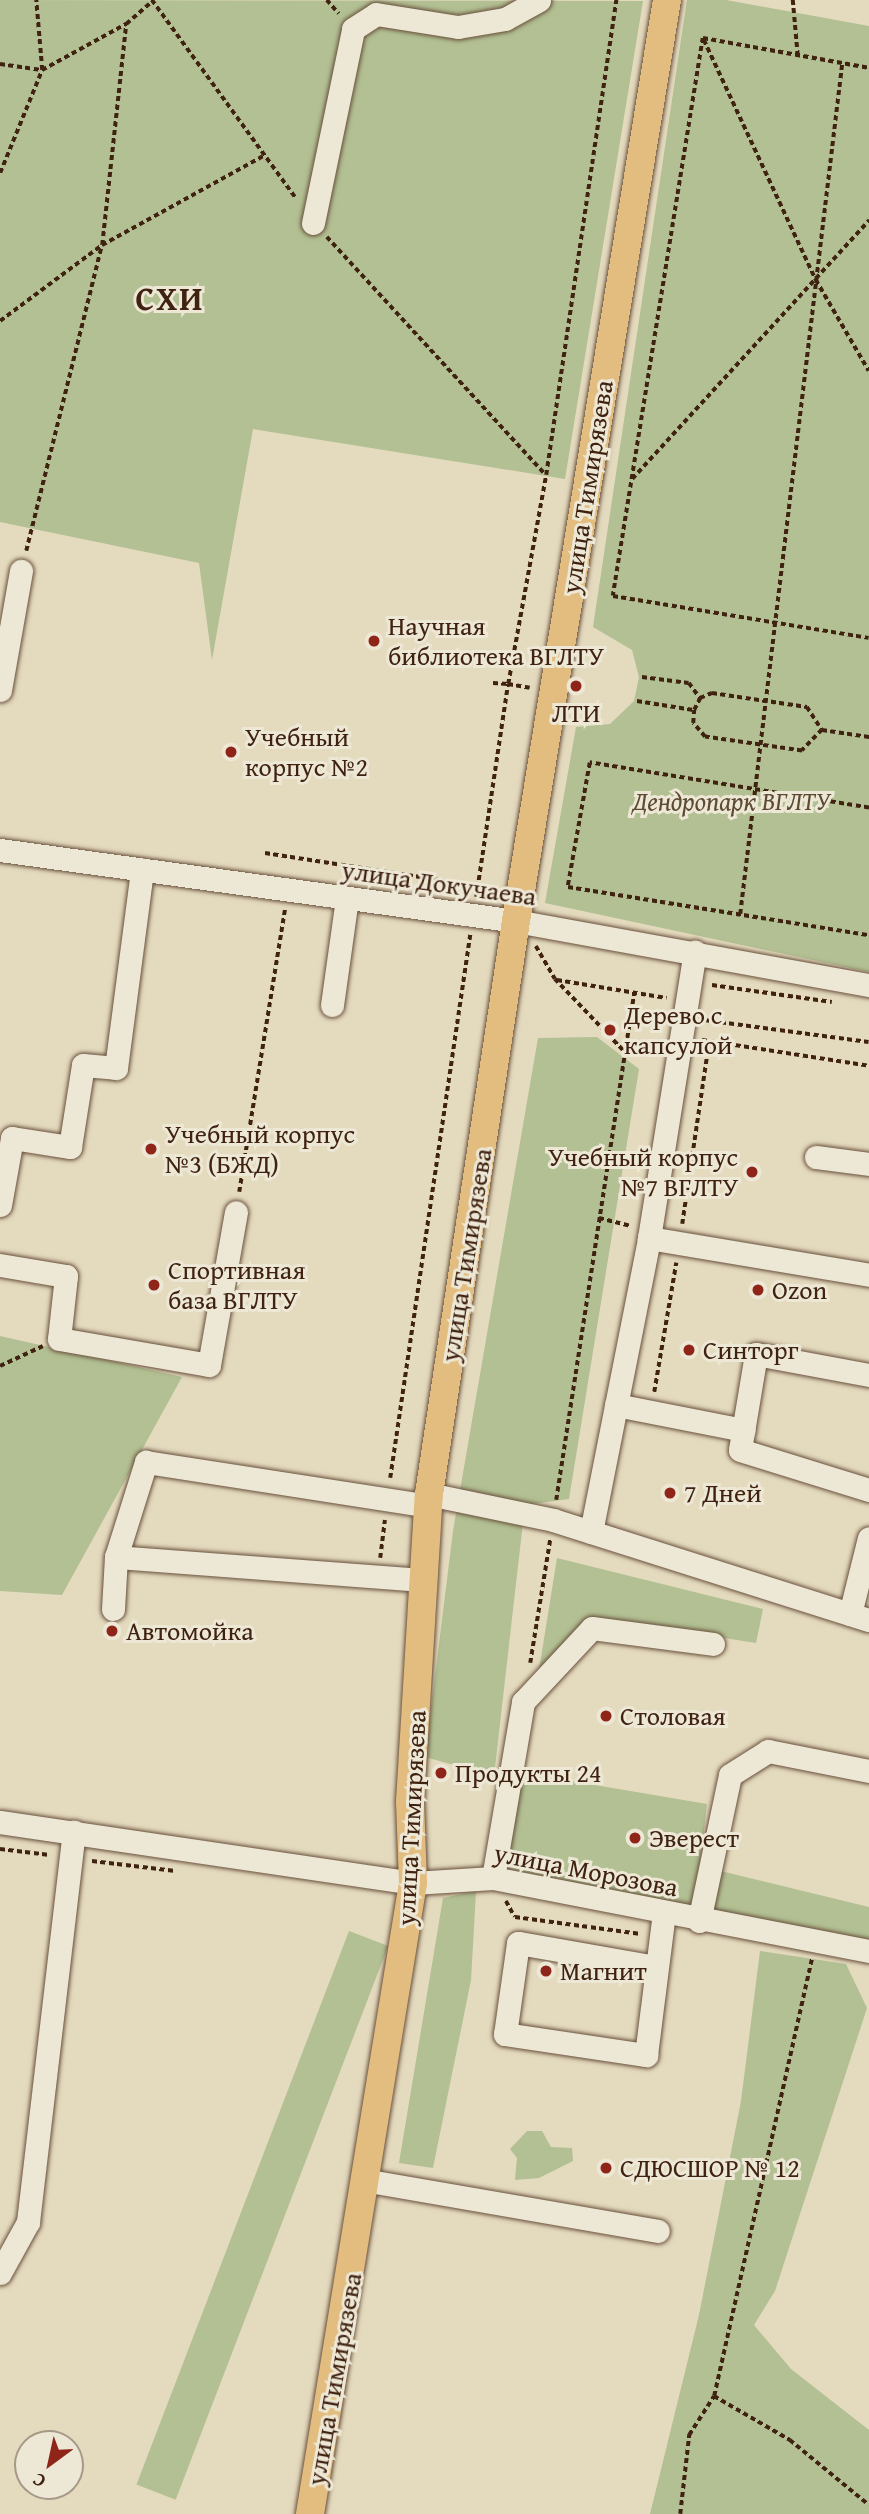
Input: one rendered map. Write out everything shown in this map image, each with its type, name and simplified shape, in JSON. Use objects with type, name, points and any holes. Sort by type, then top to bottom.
[{"type":"main road","name":"улица Тимирязева","points":[[310,2514],[369,2181],[413,1883],[410,1802],[429,1500],[516,921],[667,0]]},
{"type":"street","points":[[313,223],[353,29],[376,14],[458,27],[505,19],[539,0]]},
{"type":"street","points":[[0,690],[21,571]]},
{"type":"street","name":"улица Докучаева","points":[[0,850],[516,921],[869,985]]},
{"type":"street","points":[[0,1205],[12,1138],[70,1147],[83,1065],[116,1068],[142,870]]},
{"type":"street","points":[[332,1005],[347,898]]},
{"type":"street","points":[[591,1532],[649,1234],[695,952]]},
{"type":"street","points":[[816,1157],[869,1164]]},
{"type":"street","points":[[0,1265],[66,1276],[58,1339],[209,1365],[236,1212]]},
{"type":"street","points":[[649,1234],[679,1244],[869,1275]]},
{"type":"street","points":[[869,1375],[756,1354],[740,1450],[869,1490]]},
{"type":"street","points":[[616,1405],[744,1430]]},
{"type":"street","points":[[113,1609],[116,1557],[146,1462],[387,1499],[429,1500],[553,1520],[860,1617],[869,1538]]},
{"type":"street","points":[[116,1557],[377,1581],[424,1580]]},
{"type":"street","points":[[493,1878],[523,1702],[592,1628],[713,1644]]},
{"type":"street","points":[[699,1921],[730,1775],[768,1751],[869,1771]]},
{"type":"street","name":"улица Морозова","points":[[0,1822],[413,1883],[493,1878],[699,1921],[869,1951]]},
{"type":"street","points":[[0,2273],[28,2222],[74,1832]]},
{"type":"street","points":[[656,1967],[518,1943],[505,2034],[646,2055],[664,1913]]},
{"type":"street","points":[[369,2181],[658,2231]]},
{"type":"path","points":[[0,173],[42,70],[36,0]]},
{"type":"path","points":[[0,64],[42,70],[126,24],[152,0],[313,223],[546,475]]},
{"type":"path","points":[[377,1581],[473,915],[508,684],[546,475],[616,0]]},
{"type":"path","points":[[793,0],[798,56]]},
{"type":"path","points":[[21,571],[102,245],[126,24]]},
{"type":"path","points":[[704,38],[869,68]]},
{"type":"path","points":[[704,38],[816,280],[869,371]]},
{"type":"path","points":[[704,38],[613,596],[869,638]]},
{"type":"path","points":[[740,914],[842,64]]},
{"type":"path","points":[[0,321],[102,245],[265,155]]},
{"type":"path","points":[[632,480],[869,220]]},
{"type":"path","points":[[642,677],[689,683],[700,698]]},
{"type":"path","points":[[493,683],[553,691]]},
{"type":"path","points":[[822,730],[802,751],[705,737],[693,723],[694,710],[700,698],[712,693],[807,707],[822,730],[869,737]]},
{"type":"path","points":[[637,701],[694,710]]},
{"type":"path","points":[[869,808],[590,763],[568,887],[869,935]]},
{"type":"path","points":[[265,853],[478,886]]},
{"type":"path","points":[[236,1212],[288,890]]},
{"type":"path","points":[[625,1053],[555,979],[634,993],[685,1009],[869,1042]]},
{"type":"path","points":[[523,1702],[634,993]]},
{"type":"path","points":[[685,1009],[841,1003]]},
{"type":"path","points":[[685,1009],[709,1041],[869,1066]]},
{"type":"path","points":[[654,1392],[709,1041]]},
{"type":"path","points":[[599,1218],[649,1234]]},
{"type":"path","points":[[0,1366],[58,1339]]},
{"type":"path","points":[[493,1878],[515,1917],[661,1937]]},
{"type":"path","points":[[680,2514],[689,2435],[714,2396],[816,1943]]},
{"type":"path","points":[[714,2396],[790,2440],[869,2505]]},
{"type":"green space","points":[[0,0],[643,1],[565,479],[253,429],[212,660],[199,563],[0,522]]},
{"type":"green space","name":"Дендропарк ВГЛТУ","points":[[687,0],[726,0],[869,26],[869,972],[545,903],[576,727],[610,724],[634,701],[639,677],[632,650],[593,627]]},
{"type":"green space","points":[[597,1037],[639,1069],[569,1499],[525,1505],[494,1776],[425,1757],[453,1531],[538,1038]]},
{"type":"green space","points":[[0,1336],[182,1377],[62,1595],[0,1591]]},
{"type":"green space","points":[[557,1558],[763,1609],[756,1643],[597,1618],[538,1676]]},
{"type":"green space","points":[[518,1772],[707,1804],[700,1866],[869,1907],[869,1940],[505,1869]]},
{"type":"green space","points":[[476,1891],[471,1980],[433,2168],[399,2163],[443,1898]]},
{"type":"green space","points":[[349,1931],[388,1946],[176,2500],[136,2485]]},
{"type":"green space","points":[[760,1951],[846,1964],[867,2008],[775,2291],[754,2325],[791,2369],[869,2430],[869,2514],[650,2514],[699,2315],[741,2101]]},
{"type":"green space","points":[[527,2131],[542,2131],[551,2147],[572,2148],[573,2161],[539,2178],[515,2180],[517,2158],[510,2149]]},
{"type":"place","name":"Научная библиотека ВГЛТУ","points":[[374,641]]},
{"type":"place","name":"ЛТИ","points":[[576,686]]},
{"type":"place","name":"Учебный корпус №2","points":[[231,752]]},
{"type":"place","name":"Дерево с капсулой","points":[[610,1030]]},
{"type":"place","name":"Учебный корпус №3 (БЖД)","points":[[151,1149]]},
{"type":"place","name":"Учебный корпус №7 ВГЛТУ","points":[[752,1172]]},
{"type":"place","name":"Спортивная база ВГЛТУ","points":[[154,1285]]},
{"type":"place","name":"Ozon","points":[[758,1290]]},
{"type":"place","name":"Синторг","points":[[689,1350]]},
{"type":"place","name":"7 Дней","points":[[670,1493]]},
{"type":"place","name":"Автомойка","points":[[112,1631]]},
{"type":"place","name":"Столовая","points":[[606,1716]]},
{"type":"place","name":"Продукты 24","points":[[441,1773]]},
{"type":"place","name":"Эверест","points":[[635,1838]]},
{"type":"place","name":"Магнит","points":[[546,1971]]},
{"type":"place","name":"СДЮСШОР № 12","points":[[606,2168]]},
{"type":"district","name":"СХИ","points":[[170,299]]}]
